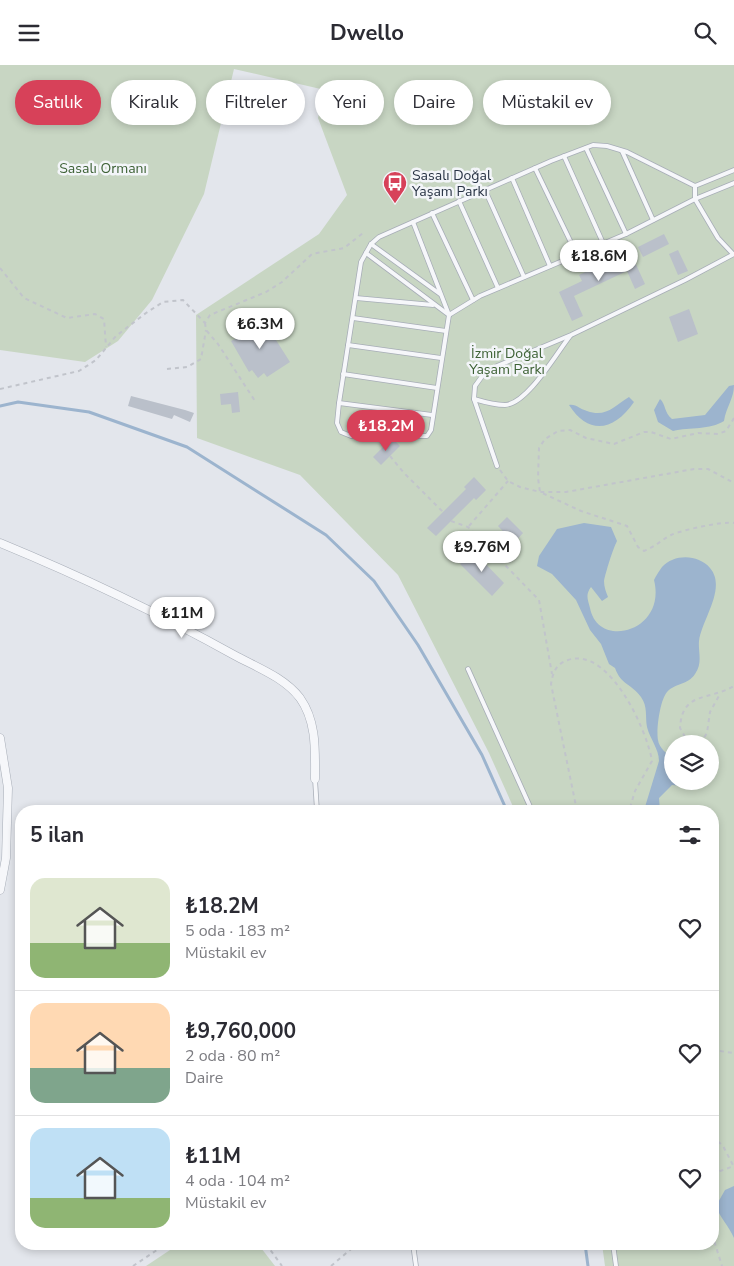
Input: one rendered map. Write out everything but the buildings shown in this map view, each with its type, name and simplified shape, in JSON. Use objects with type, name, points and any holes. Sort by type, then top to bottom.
[{"type":"street","points":[[0,543],[54,565],[194,633],[284,683],[300,699],[313,723],[315,779]]},
{"type":"street","points":[[0,738],[8,788],[6,858],[0,890]]},
{"type":"lane","points":[[413,222],[449,315],[431,430],[427,436],[351,436],[341,433],[337,423],[339,403],[361,262],[370,245],[379,237],[534,168],[593,145],[607,146],[622,151],[695,187],[734,170]]},
{"type":"lane","points":[[586,148],[626,233]]},
{"type":"lane","points":[[622,151],[653,220]]},
{"type":"lane","points":[[564,156],[603,243]]},
{"type":"lane","points":[[534,168],[577,255]]},
{"type":"lane","points":[[512,178],[550,266]]},
{"type":"lane","points":[[449,315],[473,299],[577,255],[695,199],[734,183]]},
{"type":"lane","points":[[497,466],[474,399],[475,386],[483,375],[497,366],[570,335],[685,280],[734,254],[718,238],[695,199],[695,187]]},
{"type":"lane","points":[[484,190],[524,277]]},
{"type":"lane","points":[[459,201],[498,288]]},
{"type":"lane","points":[[432,213],[473,299]]},
{"type":"lane","points":[[370,245],[441,295]]},
{"type":"lane","points":[[366,253],[449,315]]},
{"type":"lane","points":[[356,298],[435,306]]},
{"type":"lane","points":[[353,318],[446,331]]},
{"type":"lane","points":[[474,399],[506,405],[517,401],[527,393],[570,335]]},
{"type":"lane","points":[[348,345],[441,358]]},
{"type":"lane","points":[[344,374],[437,387]]},
{"type":"lane","points":[[339,403],[432,415]]},
{"type":"lane","points":[[468,669],[529,805]]},
{"type":"lane","points":[[315,779],[317,805]]},
{"type":"lane","points":[[414,1250],[416,1266]]},
{"type":"lane","points":[[614,1250],[616,1266]]},
{"type":"path","points":[[205,323],[210,315],[248,301],[274,287],[312,254],[344,249],[363,233]]},
{"type":"path","points":[[0,268],[24,298],[67,319],[95,314],[104,319],[106,349]]},
{"type":"path","points":[[0,389],[80,371],[89,366],[116,336],[146,313],[163,302],[184,301],[205,323],[206,330],[201,359],[187,367],[167,369]]},
{"type":"path","points":[[206,330],[255,401]]},
{"type":"path","points":[[540,492],[538,478],[539,448],[545,439],[558,431],[570,430],[586,438],[614,444],[644,432],[651,432],[671,439],[698,433],[718,433],[726,431],[734,418]]},
{"type":"path","points":[[390,455],[404,473],[443,512]]},
{"type":"path","points":[[497,466],[508,481],[520,487],[540,492],[581,511],[627,526],[638,547],[644,551],[679,532],[717,523],[734,523]]},
{"type":"path","points":[[540,492],[566,492],[694,469],[708,469],[734,483]]},
{"type":"path","points":[[468,527],[508,481]]},
{"type":"path","points":[[451,521],[468,527],[539,600],[552,674],[551,684],[576,805]]},
{"type":"path","points":[[552,674],[557,667],[569,660],[587,659],[600,666],[635,711],[652,761],[633,795],[630,805]]},
{"type":"path","points":[[684,735],[680,728],[684,708],[689,703],[697,699],[720,694],[734,687]]},
{"type":"path","points":[[706,735],[710,712],[720,694]]},
{"type":"path","points":[[719,1050],[734,1053]]},
{"type":"path","points":[[719,1143],[734,1167],[719,1172]]},
{"type":"path","points":[[133,1266],[157,1250]]},
{"type":"path","points":[[270,1250],[282,1266]]},
{"type":"path","points":[[332,1266],[351,1250]]},
{"type":"path","points":[[718,1250],[722,1266]]},
{"type":"green space","name":"İzmir Doğal Yaşam Parkı","points":[[0,65],[734,65],[734,1266],[605,1266],[603,1250],[719,1250],[719,805],[512,805],[489,753],[398,575],[300,475],[197,438],[196,315],[319,234],[347,195],[321,125],[384,125],[384,80],[315,80],[315,88],[305,85],[305,80],[282,80],[234,69],[231,80],[206,80],[206,125],[221,125],[204,194],[152,300],[118,341],[85,362],[0,350]]},
{"type":"green space","points":[[170,1250],[263,1250],[275,1266],[146,1266]]},
{"type":"water","points":[[734,385],[733,395],[724,421],[718,424],[673,431],[658,422],[654,410],[660,399],[672,419],[705,415],[729,386]]},
{"type":"water","points":[[629,397],[634,402],[626,412],[610,424],[601,426],[585,422],[569,405],[599,413],[610,410]]},
{"type":"water","points":[[584,523],[611,527],[617,541],[604,581],[608,597],[602,601],[591,587],[588,600],[596,621],[605,629],[617,631],[630,629],[642,623],[651,612],[655,598],[654,580],[662,567],[667,563],[679,558],[693,558],[705,563],[715,576],[715,594],[699,641],[700,662],[697,670],[692,678],[667,692],[659,715],[658,740],[664,750],[664,790],[667,790],[659,798],[660,805],[646,805],[659,761],[658,752],[647,727],[643,701],[638,693],[620,678],[615,668],[609,664],[601,644],[590,630],[576,600],[552,574],[537,566],[539,556],[557,529]]},
{"type":"water","points":[[734,1186],[734,1238],[719,1212],[719,1201],[725,1190]]},
{"type":"waterway","points":[[0,406],[18,402],[89,412],[187,447],[326,535],[374,581],[418,645],[482,755],[504,805]]},
{"type":"waterway","points":[[586,1250],[588,1266]]},
{"type":"place","name":"Sasalı Doğal Yaşam Parkı","points":[[395,204]]},
{"type":"park label","name":"Sasalı Ormanı","points":[[103,168]]}]
